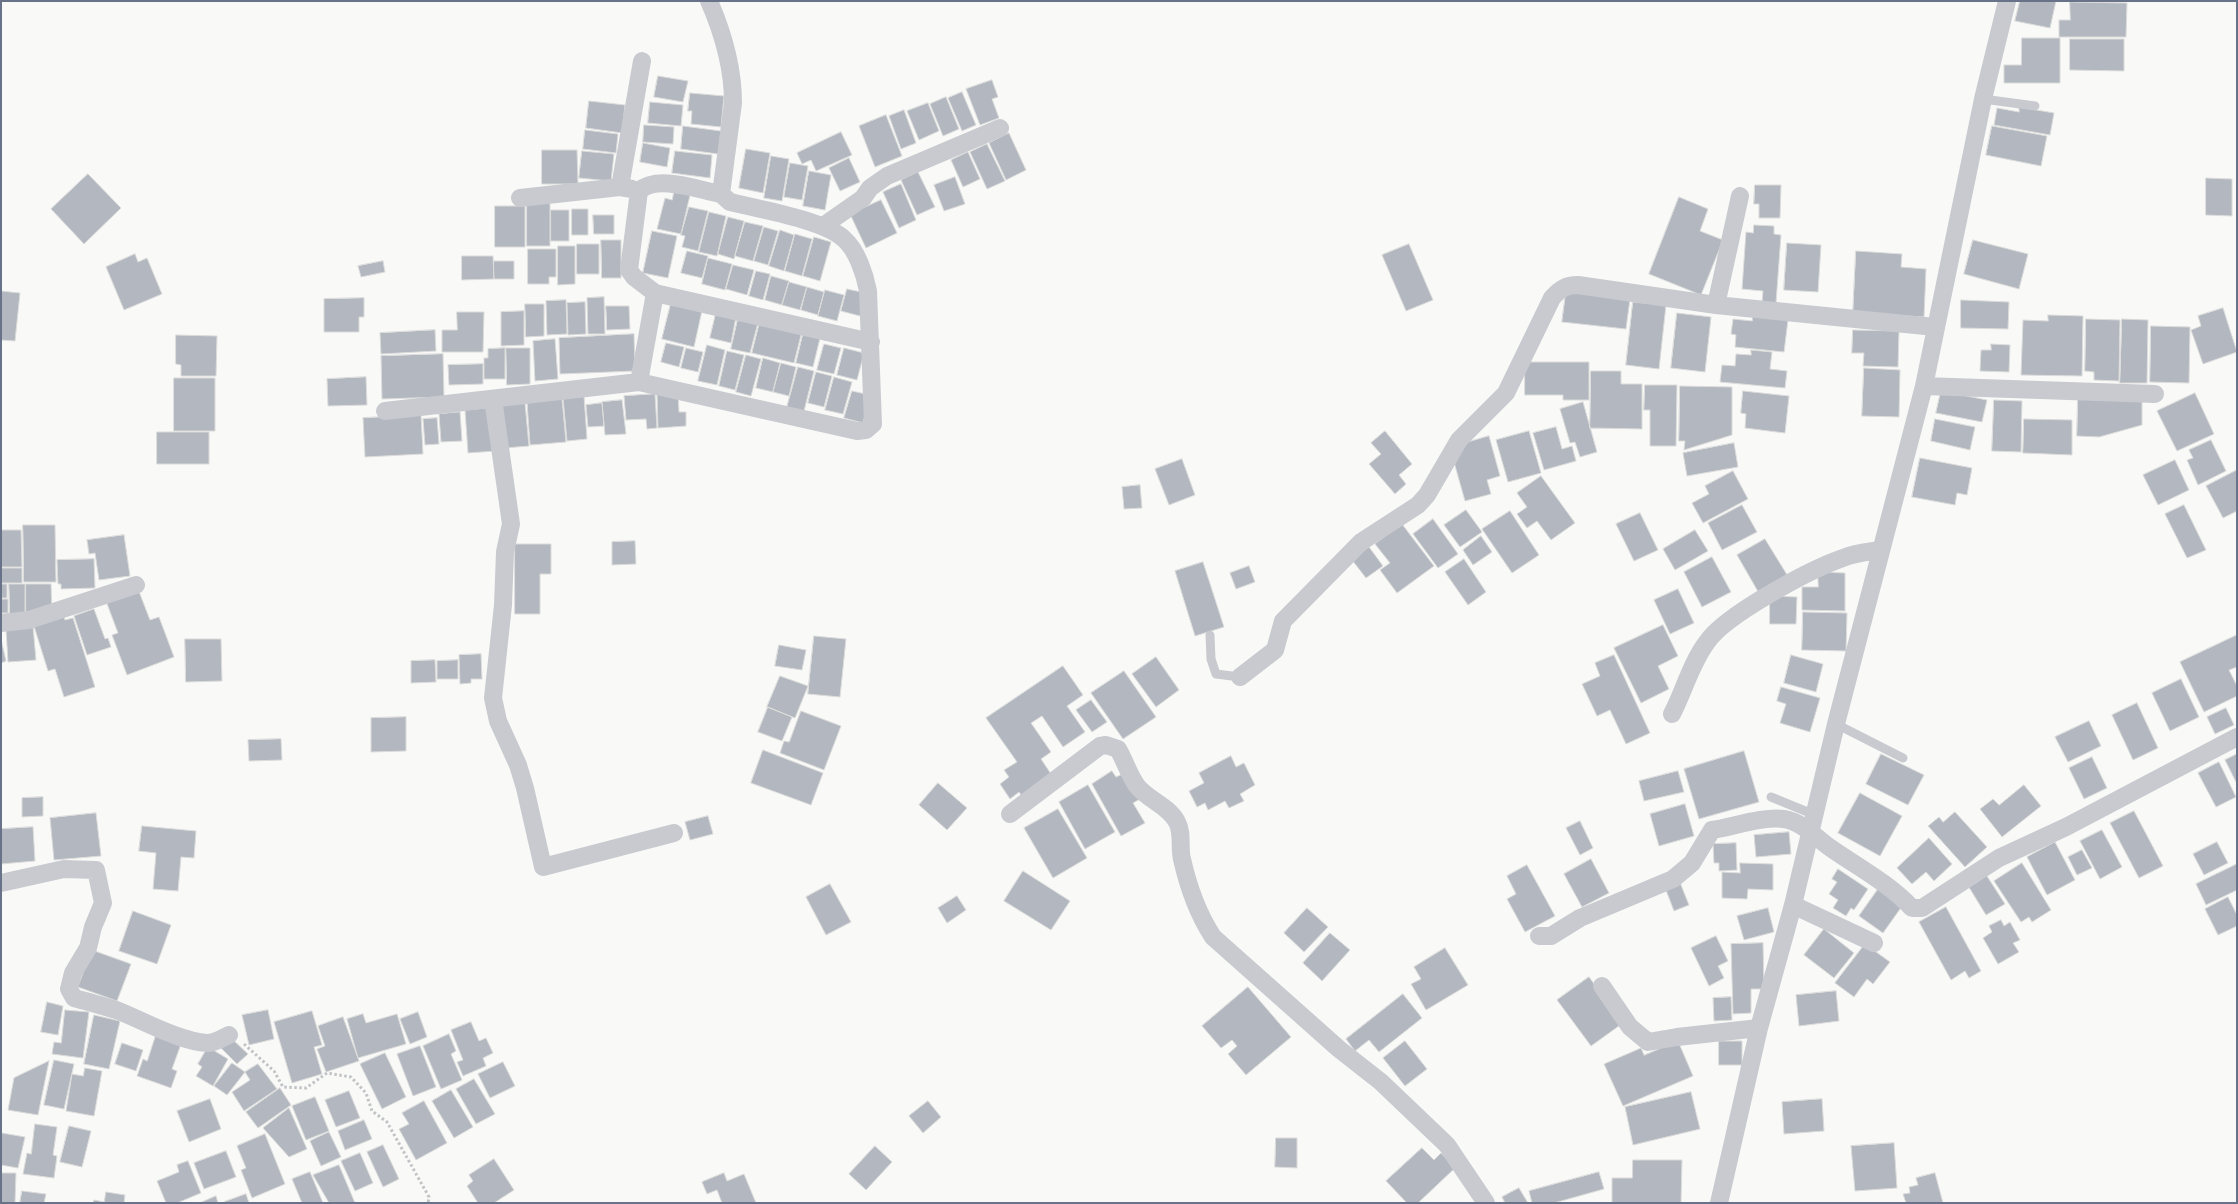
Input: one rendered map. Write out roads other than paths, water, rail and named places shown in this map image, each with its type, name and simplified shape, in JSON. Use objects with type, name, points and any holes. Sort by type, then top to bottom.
[{"type":"street","points":[[709,1],[731,72],[733,88],[731,126],[721,194]]},
{"type":"street","points":[[1720,1203],[1759,1028],[1793,905],[1836,724],[1924,386],[1983,99],[2008,1]]},
{"type":"street","points":[[620,187],[642,61]]},
{"type":"street","points":[[823,226],[863,198],[870,188],[887,176],[1000,128]]},
{"type":"street","points":[[385,411],[640,382],[862,432],[873,424],[871,342],[866,280],[850,245],[840,236],[823,226],[730,202],[721,194],[663,183],[651,184],[640,191],[620,187],[520,198]]},
{"type":"street","points":[[640,191],[629,270],[634,277],[655,293],[871,342]]},
{"type":"street","points":[[1716,305],[1740,196]]},
{"type":"street","points":[[1240,677],[1275,650],[1284,621],[1361,542],[1418,504],[1427,495],[1459,440],[1506,393],[1552,298],[1560,289],[1570,285],[1578,285],[1716,305],[1935,327]]},
{"type":"street","points":[[640,382],[655,293]]},
{"type":"street","points":[[1924,386],[2155,394]]},
{"type":"street","points":[[493,399],[511,524],[506,552],[503,606],[493,698],[498,721],[518,765],[525,788],[543,867],[674,832]]},
{"type":"street","points":[[1672,714],[1699,654],[1716,630],[1760,600],[1824,566],[1843,557],[1880,550]]},
{"type":"street","points":[[1,623],[29,620],[136,585]]},
{"type":"street","points":[[1539,936],[1551,936],[1580,918],[1673,879],[1692,863],[1712,830],[1764,820],[1782,819],[1813,823],[1832,849],[1887,884],[1912,908],[1922,908],[1999,858],[2075,823],[2237,738]]},
{"type":"street","points":[[1010,814],[1100,746],[1111,745],[1118,749],[1137,786],[1169,812],[1176,821],[1180,832],[1181,858],[1193,898],[1213,936],[1339,1049],[1381,1082],[1446,1145],[1486,1203]]},
{"type":"street","points":[[1,883],[64,869],[96,870],[103,903],[93,927],[88,948],[73,973],[69,989],[70,995],[74,998],[116,1010],[154,1027],[190,1039],[207,1043],[217,1041],[229,1035]]},
{"type":"street","points":[[1793,905],[1874,943]]},
{"type":"street","points":[[1602,986],[1630,1027],[1648,1042],[1677,1036],[1759,1028]]},
{"type":"lane","points":[[1983,99],[2035,106]]},
{"type":"lane","points":[[1210,635],[1211,659],[1216,674],[1240,677]]},
{"type":"lane","points":[[1836,724],[1902,758]]},
{"type":"lane","points":[[1771,797],[1813,823]]}]
